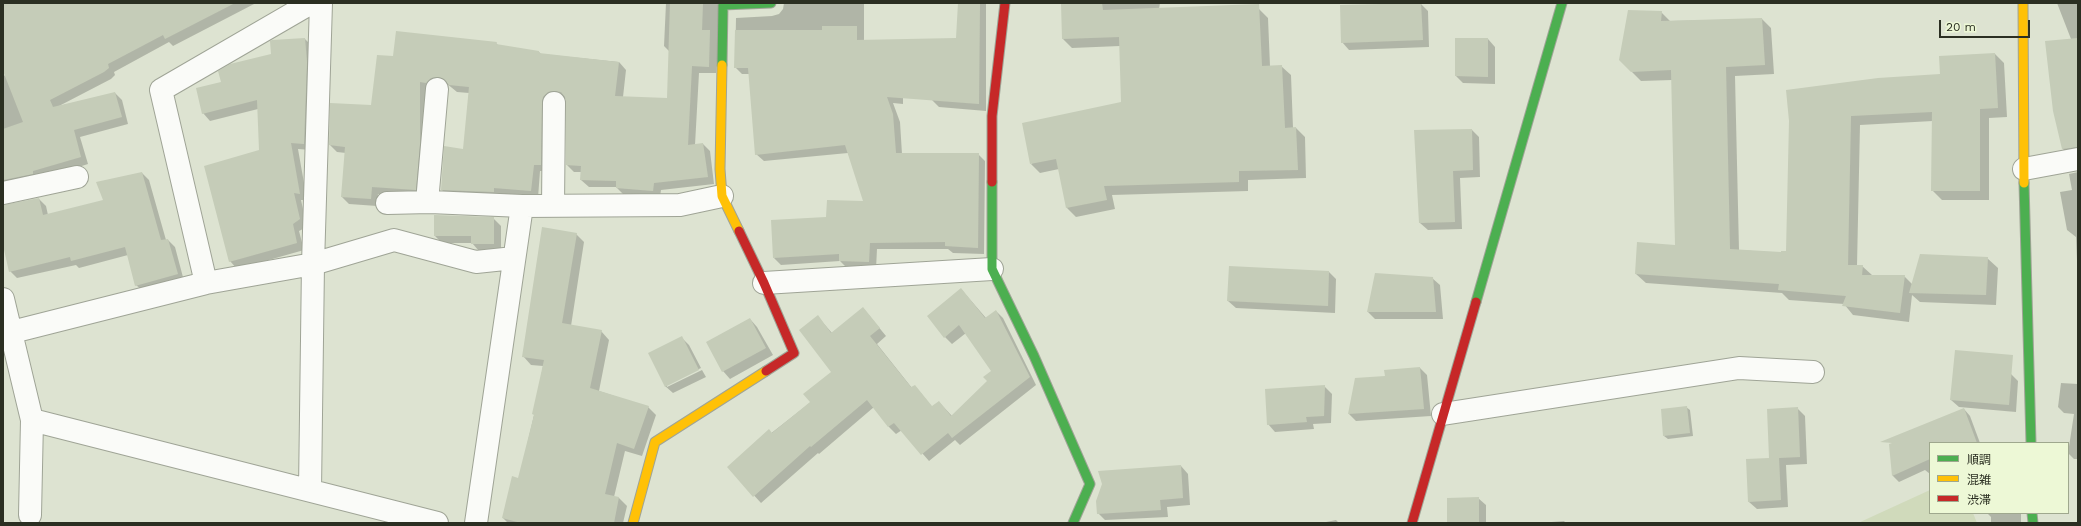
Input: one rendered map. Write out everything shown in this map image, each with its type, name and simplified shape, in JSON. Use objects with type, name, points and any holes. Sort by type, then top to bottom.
[{"type":"street","points":[[206,283],[161,90],[310,3]]},
{"type":"street","points":[[310,490],[313,264],[321,3]]},
{"type":"street","points":[[633,523],[655,442],[794,353],[764,283],[722,196],[720,169],[723,5],[771,3]]},
{"type":"street","points":[[1005,3],[992,116],[992,269],[1034,356],[1090,484],[1073,523]]},
{"type":"street","points":[[1412,523],[1562,3]]},
{"type":"street","points":[[2022,3],[2024,169],[2031,442]]},
{"type":"street","points":[[427,202],[437,89]]},
{"type":"street","points":[[554,102],[554,206]]},
{"type":"street","points":[[2024,169],[2078,159]]},
{"type":"street","points":[[3,193],[77,177]]},
{"type":"street","points":[[386,203],[427,202],[522,206],[680,205],[722,196]]},
{"type":"street","points":[[476,523],[522,206]]},
{"type":"street","points":[[12,332],[206,283],[313,264],[394,240],[476,262],[514,258]]},
{"type":"street","points":[[764,283],[992,269]]},
{"type":"street","points":[[3,299],[32,420],[30,515]]},
{"type":"street","points":[[1443,414],[1739,368],[1813,372]]},
{"type":"street","points":[[32,420],[437,523]]},
{"type":"green space","points":[[1929,490],[1929,514],[1973,514],[1977,523],[1858,523]]},
{"type":"building","points":[[3,3],[235,3],[165,39],[163,35],[108,64],[109,68],[104,72],[50,100],[53,107],[115,92],[122,117],[74,130],[81,157],[33,171],[33,174],[3,180],[3,129],[23,122],[3,71]]},
{"type":"building","points":[[670,3],[703,3],[702,30],[710,30],[709,67],[692,66],[688,145],[703,143],[708,177],[654,183],[653,191],[616,188],[616,181],[580,180],[581,166],[566,165],[566,103],[565,97],[561,92],[554,91],[548,92],[543,97],[541,165],[534,165],[531,191],[494,188],[494,192],[441,190],[444,146],[463,149],[469,87],[449,85],[444,79],[438,77],[431,78],[426,83],[420,82],[420,144],[416,190],[372,187],[371,199],[341,197],[345,147],[329,145],[330,103],[371,105],[377,55],[393,56],[396,31],[497,42],[496,44],[539,51],[539,53],[619,62],[615,96],[667,98]]},
{"type":"building","points":[[958,3],[980,3],[979,104],[887,97],[893,114],[896,153],[979,153],[978,248],[945,246],[945,242],[870,243],[869,262],[839,261],[839,254],[773,258],[771,220],[826,217],[827,200],[863,201],[845,145],[755,155],[748,68],[734,68],[735,30],[822,30],[822,26],[857,26],[857,40],[956,38]]},
{"type":"building","points":[[1061,3],[1102,3],[1103,10],[1259,4],[1262,66],[1282,65],[1285,128],[1296,127],[1298,170],[1239,171],[1239,182],[1104,186],[1107,200],[1066,208],[1056,159],[1030,164],[1022,123],[1121,102],[1119,37],[1062,39]]},
{"type":"building","points":[[1421,3],[1423,40],[1341,43],[1340,5]]},
{"type":"building","points":[[1628,10],[1662,11],[1661,21],[1762,18],[1765,65],[1726,67],[1730,249],[1786,251],[1789,121],[1786,90],[1878,78],[1940,74],[1939,56],[1995,53],[1998,108],[1980,109],[1980,191],[1931,191],[1932,112],[1851,116],[1848,265],[1863,265],[1862,275],[1905,275],[1900,313],[1842,306],[1846,296],[1778,290],[1779,284],[1635,274],[1637,242],[1675,245],[1671,70],[1631,72],[1619,60]]},
{"type":"building","points":[[305,38],[307,62],[304,144],[291,143],[300,194],[294,193],[300,219],[293,224],[297,243],[229,262],[204,166],[259,150],[257,100],[202,114],[196,88],[221,82],[218,71],[230,64],[271,54],[270,41],[272,40]]},
{"type":"building","points":[[1455,38],[1488,38],[1488,77],[1455,76]]},
{"type":"building","points":[[2078,38],[2078,147],[2062,149],[2053,111],[2045,41]]},
{"type":"building","points":[[1472,129],[1473,170],[1453,171],[1455,222],[1419,223],[1414,130]]},
{"type":"building","points":[[142,172],[161,240],[168,239],[178,274],[135,286],[125,247],[71,261],[70,257],[9,272],[3,245],[3,205],[39,198],[43,215],[103,200],[96,182]]},
{"type":"building","points":[[434,215],[494,217],[494,244],[471,244],[471,236],[434,236]]},
{"type":"building","points":[[542,227],[577,233],[562,323],[602,330],[590,388],[649,406],[634,449],[617,443],[605,494],[619,497],[614,523],[521,523],[502,518],[512,476],[518,478],[534,415],[532,414],[544,360],[522,357]]},
{"type":"building","points":[[1920,254],[1988,257],[1986,295],[1909,293]]},
{"type":"building","points":[[1229,266],[1329,271],[1328,306],[1227,301]]},
{"type":"building","points":[[1375,273],[1433,277],[1436,312],[1367,312]]},
{"type":"building","points":[[961,288],[985,318],[996,310],[1030,377],[952,438],[948,433],[921,455],[894,423],[888,427],[867,400],[811,447],[810,446],[753,497],[727,467],[769,429],[772,433],[810,402],[803,394],[831,372],[799,330],[818,315],[831,333],[863,307],[880,328],[870,336],[911,387],[915,385],[932,406],[939,401],[951,416],[987,381],[983,377],[991,371],[959,325],[944,338],[927,316]]},
{"type":"building","points":[[750,318],[766,348],[722,372],[706,342]]},
{"type":"building","points":[[682,336],[699,370],[665,387],[648,353]]},
{"type":"building","points":[[1955,350],[2013,355],[2009,405],[1950,400]]},
{"type":"building","points":[[1420,367],[1424,409],[1348,414],[1355,378],[1385,376],[1384,370]]},
{"type":"building","points":[[1325,385],[1324,416],[1306,417],[1307,422],[1267,425],[1265,389]]},
{"type":"building","points":[[1687,406],[1690,433],[1663,436],[1661,409]]},
{"type":"building","points":[[1798,407],[1800,457],[1779,458],[1781,500],[1748,502],[1746,459],[1769,458],[1767,409]]},
{"type":"building","points":[[1964,408],[1977,442],[1929,442],[1929,459],[1892,476],[1889,444],[1892,443],[1880,442]]},
{"type":"building","points":[[1181,465],[1183,498],[1160,500],[1161,510],[1097,514],[1096,501],[1102,484],[1098,471]]},
{"type":"building","points":[[1479,497],[1479,523],[1447,523],[1447,498]]},
{"type":"traffic: fast","points":[[722,65],[723,5],[771,3]]},
{"type":"traffic: fast","points":[[1476,302],[1562,3]]},
{"type":"traffic: fast","points":[[992,182],[992,269],[1034,356],[1090,484],[1073,523]]},
{"type":"traffic: fast","points":[[2024,183],[2031,442]]},
{"type":"traffic: fast","points":[[2032,514],[2033,523]]},
{"type":"traffic: slow","points":[[2023,3],[2024,183]]},
{"type":"traffic: slow","points":[[722,65],[720,169],[722,196],[739,231]]},
{"type":"traffic: slow","points":[[633,523],[655,442],[766,371]]},
{"type":"traffic: jam","points":[[992,182],[992,116],[1005,3]]},
{"type":"traffic: jam","points":[[739,231],[764,283],[794,353],[766,371]]},
{"type":"traffic: jam","points":[[1412,523],[1476,302]]}]
